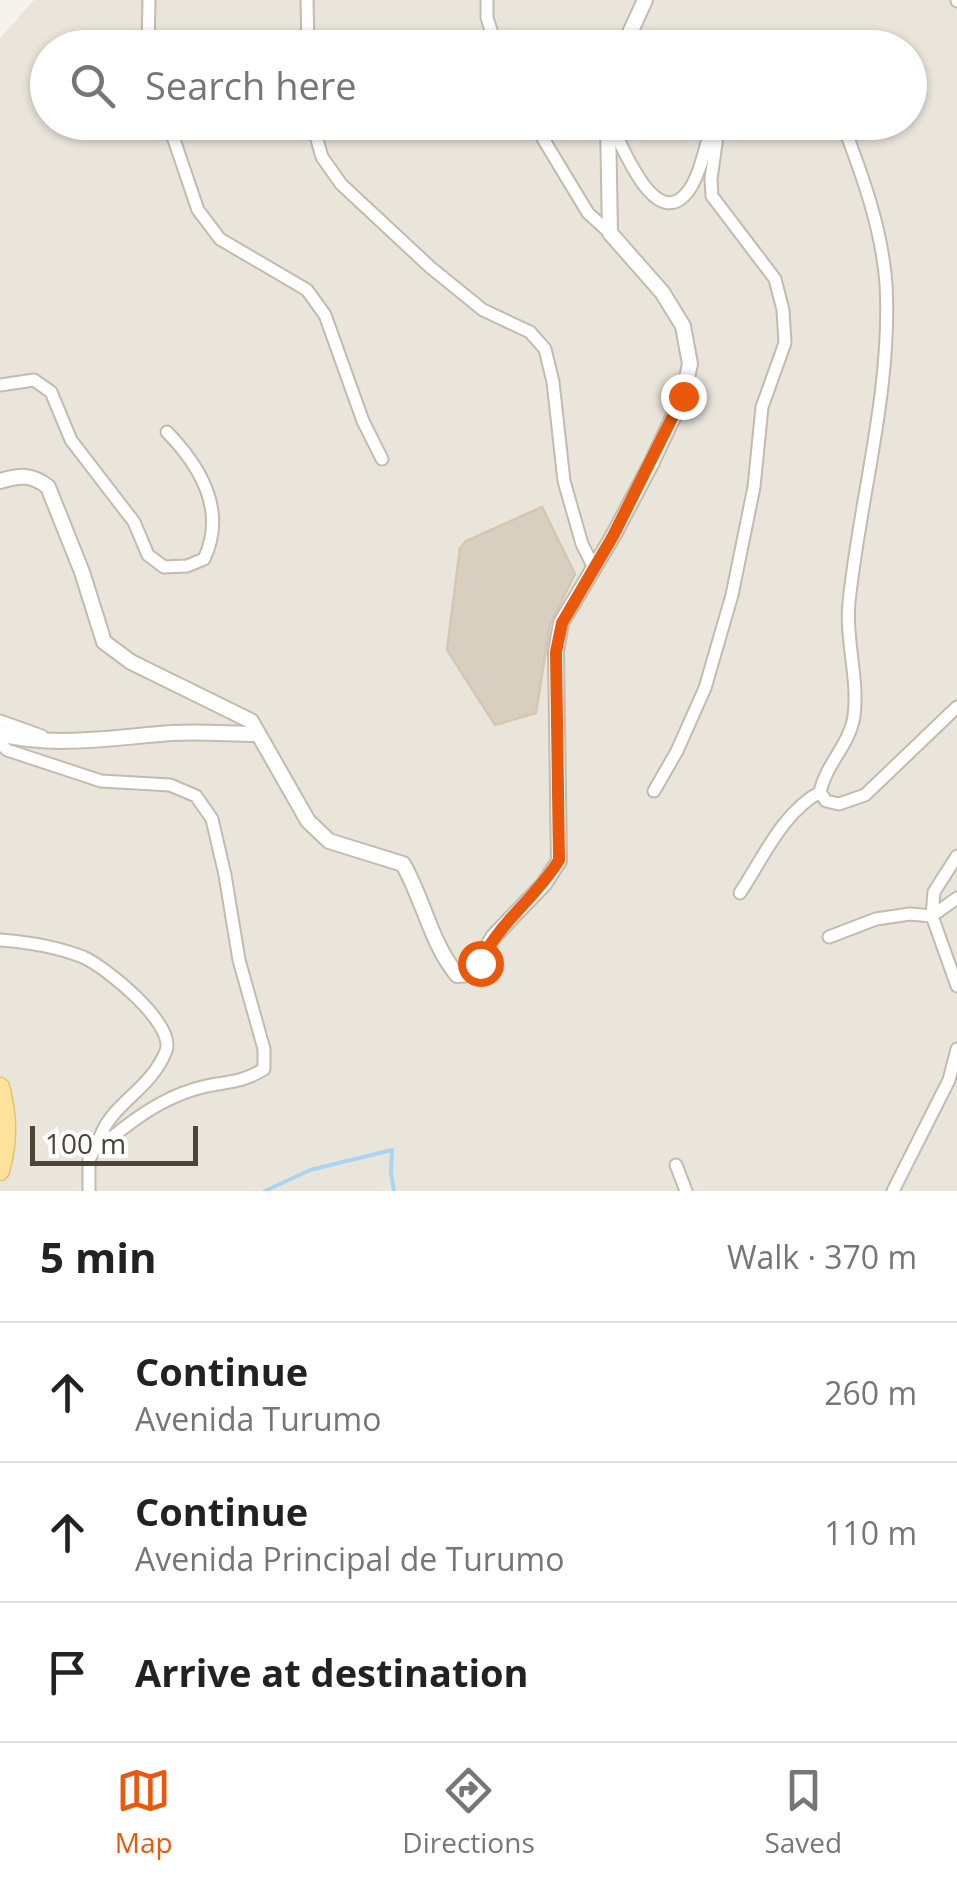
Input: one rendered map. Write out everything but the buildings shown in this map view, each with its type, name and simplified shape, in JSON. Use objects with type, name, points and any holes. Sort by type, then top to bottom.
[{"type":"main road","points":[[0,1087],[7,1113],[7,1147],[0,1171]]},
{"type":"street","points":[[148,0],[148,30]]},
{"type":"street","points":[[306,0],[307,30]]},
{"type":"street","points":[[486,0],[491,30]]},
{"type":"street","points":[[631,30],[645,0]]},
{"type":"street","points":[[174,140],[198,210],[220,239],[306,290],[325,314],[382,459]]},
{"type":"street","points":[[317,140],[322,157],[341,184],[430,267],[483,310],[530,332],[545,349],[553,382],[564,481],[582,544],[593,566]]},
{"type":"street","points":[[0,481],[36,477],[48,487],[104,642],[131,662],[252,721],[308,822],[329,841],[402,864],[440,952],[457,975],[470,974],[494,936],[544,884],[559,860],[556,652],[562,623],[651,464],[683,396],[690,364],[683,326],[662,292],[588,213],[544,140]]},
{"type":"street","points":[[609,140],[610,234]]},
{"type":"street","points":[[618,140],[639,179],[656,200],[668,203],[681,199],[691,188],[709,140]]},
{"type":"street","points":[[654,792],[706,688],[732,595],[754,487],[762,407],[785,344],[783,310],[775,279],[712,196],[714,140]]},
{"type":"street","points":[[848,140],[878,229],[886,281],[886,323],[868,488],[849,604],[854,713],[850,732],[822,780],[820,792],[826,801],[838,804],[865,795],[957,707]]},
{"type":"street","points":[[0,385],[34,380],[51,392],[71,440],[134,522],[148,555],[164,567],[187,566],[204,559],[212,542],[212,506],[205,479],[190,455],[167,432]]},
{"type":"street","points":[[0,722],[55,740]]},
{"type":"street","points":[[0,734],[55,740],[178,732],[258,734]]},
{"type":"street","points":[[0,744],[7,750],[101,781],[170,786],[196,796],[212,819],[239,960],[264,1049],[264,1069],[236,1084],[197,1088],[158,1103],[111,1138],[101,1135]]},
{"type":"street","points":[[740,893],[784,823],[804,801],[820,792]]},
{"type":"street","points":[[956,979],[932,916],[934,892],[957,856]]},
{"type":"street","points":[[829,938],[876,918],[932,916],[957,898]]},
{"type":"street","points":[[0,940],[49,947],[99,966],[156,1016],[166,1032],[168,1044],[156,1073],[106,1122],[89,1160],[88,1191]]},
{"type":"street","points":[[893,1191],[948,1080],[957,1050]]},
{"type":"street","points":[[676,1164],[686,1191]]},
{"type":"shaded area","points":[[34,0],[957,0],[957,1191],[0,1191],[0,38]]},
{"type":"waterway","points":[[265,1191],[310,1170],[392,1150],[394,1191]]},
{"type":"route","points":[[480,963],[494,936],[544,884],[559,860],[556,652],[562,623],[613,536],[683,396]]}]
